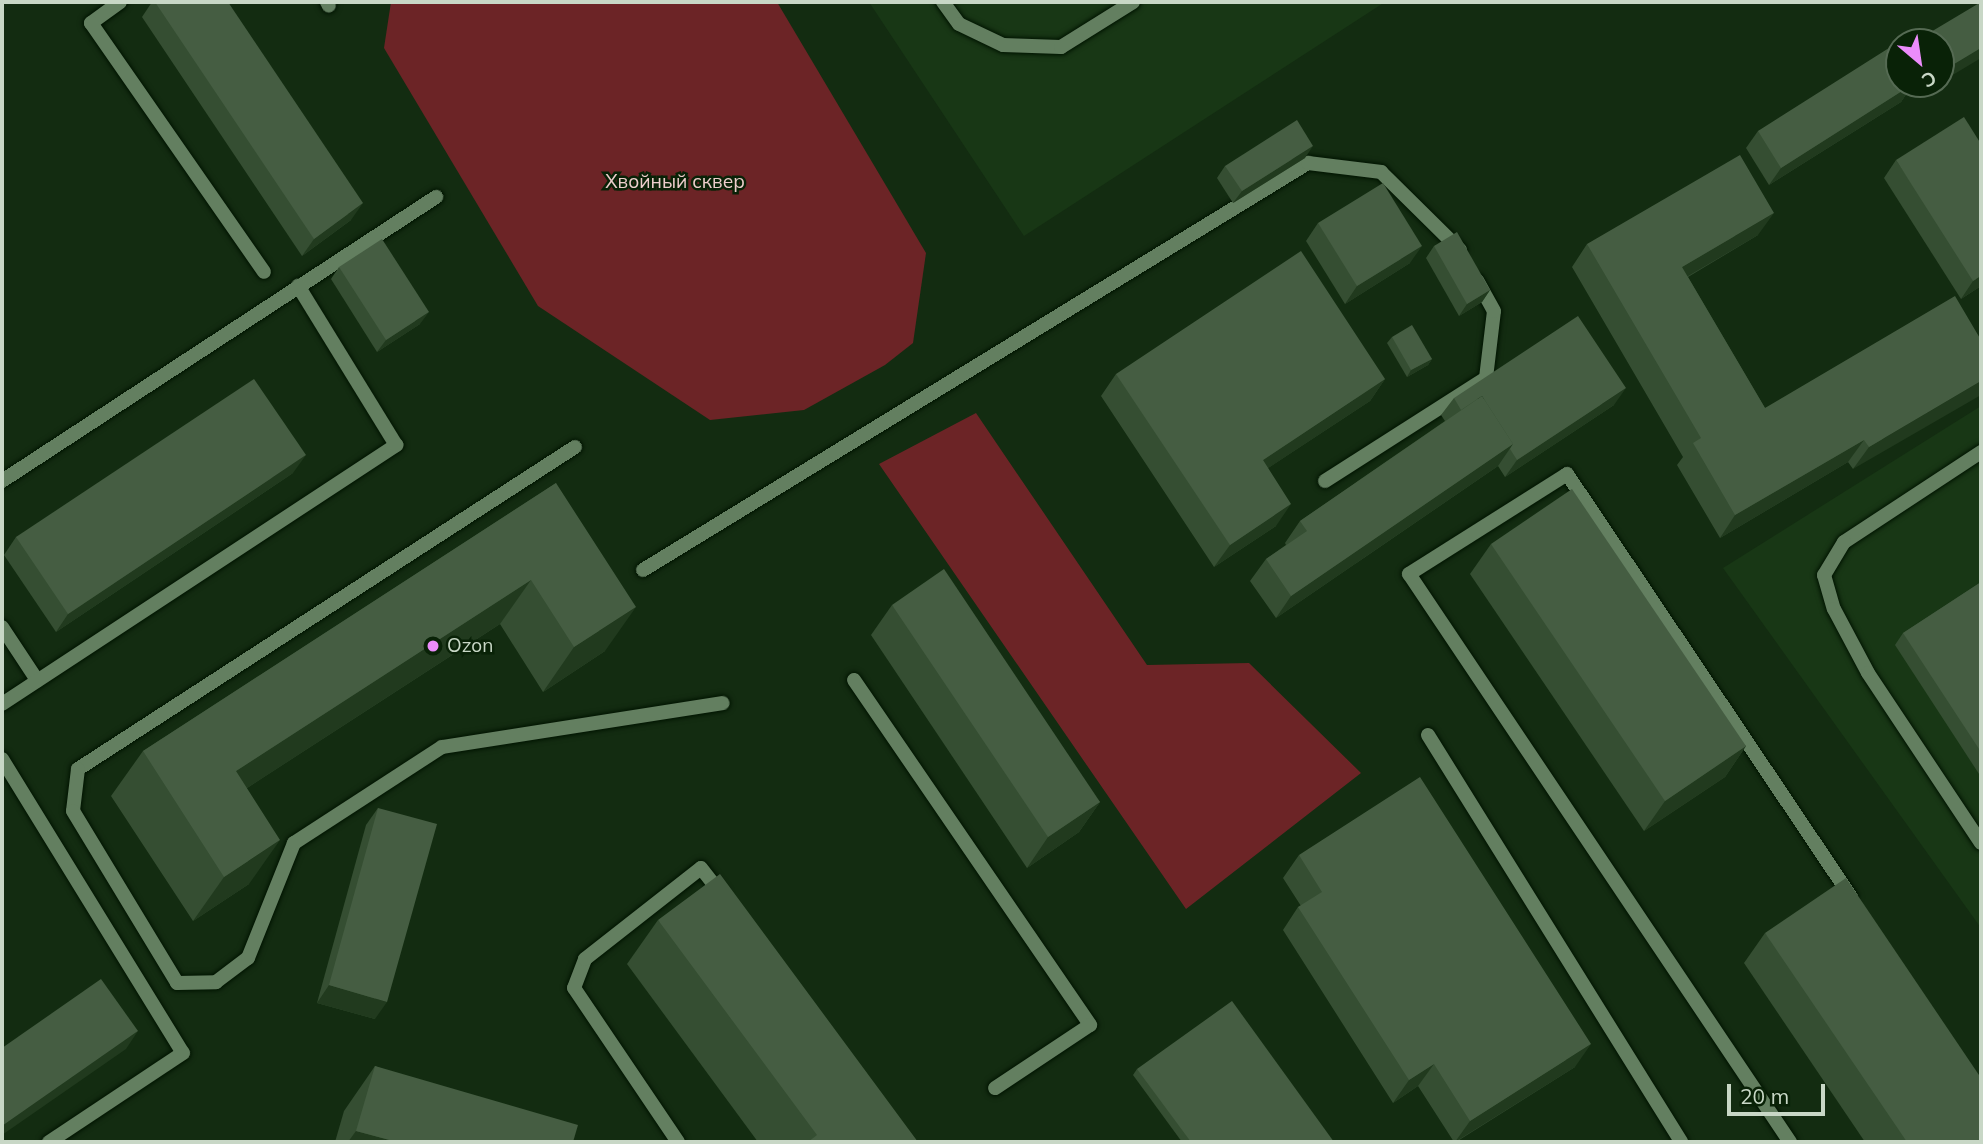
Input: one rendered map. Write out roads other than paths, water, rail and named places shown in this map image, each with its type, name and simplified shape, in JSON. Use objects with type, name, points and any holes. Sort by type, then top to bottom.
[{"type":"lane","points":[[120,2],[91,23],[264,272]]},
{"type":"lane","points":[[943,2],[959,24],[1003,45],[1061,47],[1133,2]]},
{"type":"lane","points":[[643,570],[1308,163],[1381,172],[1455,241],[1494,311],[1486,378],[1325,481]]},
{"type":"lane","points":[[2,481],[436,197]]},
{"type":"lane","points":[[2,704],[396,444],[298,286]]},
{"type":"lane","points":[[575,447],[78,769],[73,811],[177,983],[216,982],[248,958],[294,843],[442,747],[723,703]]},
{"type":"lane","points":[[1981,452],[1844,542],[1824,575],[1834,609],[1868,673],[1981,843]]},
{"type":"lane","points":[[1790,1142],[1409,574],[1567,474],[1858,908]]},
{"type":"lane","points":[[2,627],[37,680]]},
{"type":"lane","points":[[854,680],[1090,1025],[995,1088]]},
{"type":"lane","points":[[1428,735],[1681,1142]]},
{"type":"lane","points":[[2,759],[183,1053],[49,1142]]},
{"type":"lane","points":[[678,1142],[574,988],[585,959],[701,868],[735,912]]},
{"type":"place","name":"Ozon","points":[[433,646]]},
{"type":"park label","name":"Хвойный сквер","points":[[675,182]]}]
